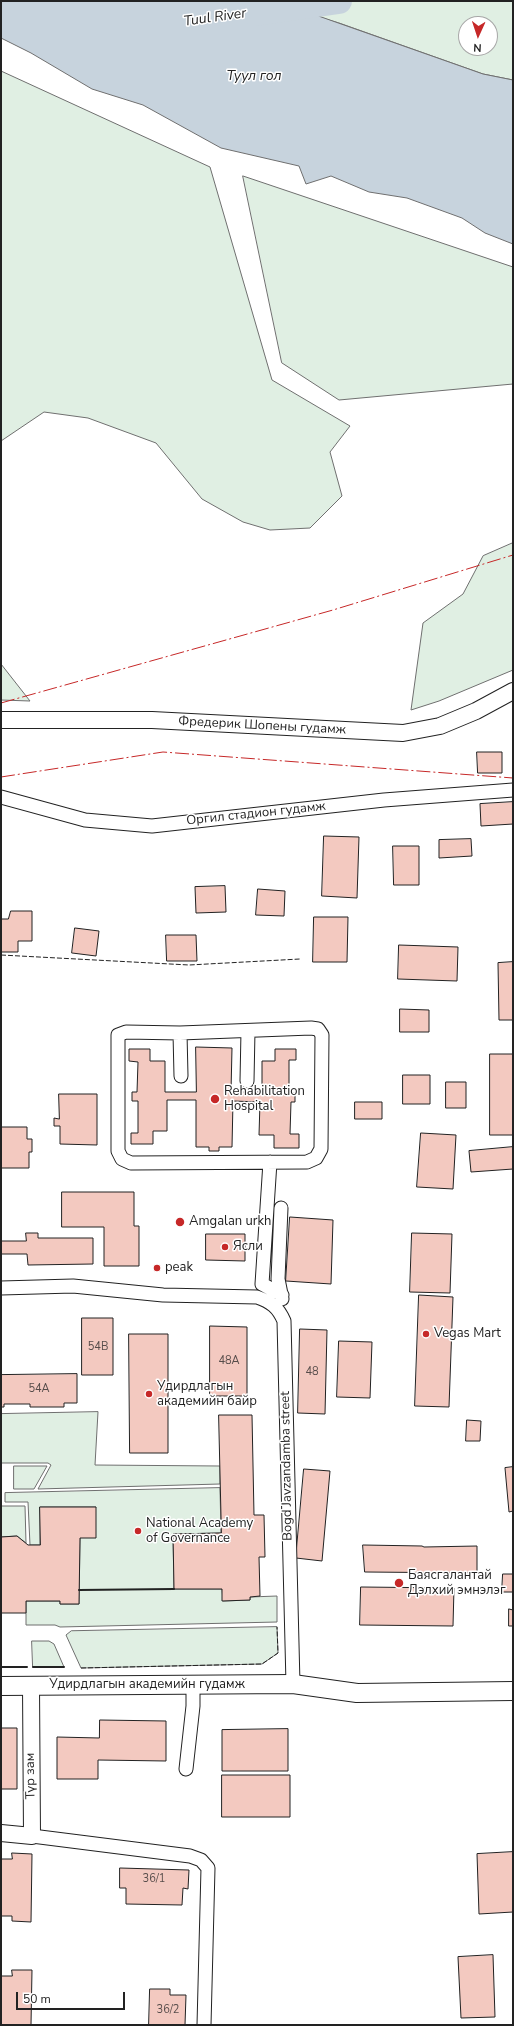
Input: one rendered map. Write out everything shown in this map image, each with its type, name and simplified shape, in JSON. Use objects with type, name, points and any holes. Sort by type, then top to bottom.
[{"type":"main road","name":"Удирдлагын академийн гудамж","points":[[1,1686],[193,1686],[293,1684]]},
{"type":"main road","points":[[293,1684],[357,1693],[513,1691]]},
{"type":"street","name":"Фредерик Шопены гудамж","points":[[1,720],[152,720],[403,733],[440,726],[476,711],[513,691]]},
{"type":"street","name":"Оргил стадион гудамж","points":[[1,797],[85,820],[152,826],[376,801],[513,790]]},
{"type":"street","points":[[311,1028],[318,1030],[322,1036],[321,1149],[316,1158],[307,1162],[131,1163],[122,1159],[118,1151],[118,1035],[126,1032],[180,1033],[311,1028]]},
{"type":"street","points":[[247,1081],[248,1031]]},
{"type":"street","points":[[180,1033],[180,1076]]},
{"type":"street","points":[[270,1162],[262,1284],[282,1295]]},
{"type":"street","name":"Bogd Javzandamba street","points":[[281,1208],[278,1279],[282,1295],[284,1321],[293,1684]]},
{"type":"street","points":[[1,1288],[73,1286],[162,1295],[257,1297],[273,1304],[279,1310],[284,1321]]},
{"type":"street","name":"Түр зам","points":[[30,1686],[32,1836]]},
{"type":"street","points":[[186,1769],[193,1706],[193,1686]]},
{"type":"street","points":[[1,1833],[190,1856],[201,1860],[208,1868],[204,2025]]},
{"type":"green space","points":[[264,1],[513,1],[513,80],[483,74],[339,23]]},
{"type":"green space","points":[[1,71],[210,167],[272,380],[350,426],[330,452],[342,496],[310,528],[270,530],[243,522],[202,499],[156,443],[88,418],[44,412],[1,441]]},
{"type":"green space","points":[[243,176],[513,267],[513,384],[339,400],[282,363]]},
{"type":"green space","points":[[513,543],[513,670],[439,701],[411,710],[423,623],[463,594],[483,556]]},
{"type":"green space","points":[[1,664],[30,701],[1,700]]},
{"type":"green space","points":[[98,1412],[95,1465],[220,1466],[220,1484],[38,1489],[51,1465],[48,1463],[1,1463],[1,1414]]},
{"type":"green space","points":[[14,1466],[47,1466],[34,1489],[14,1489]]},
{"type":"green space","points":[[220,1488],[221,1533],[173,1534],[174,1589],[222,1589],[223,1601],[250,1600],[250,1597],[277,1596],[277,1622],[60,1627],[55,1625],[26,1625],[26,1601],[60,1601],[60,1604],[79,1604],[80,1538],[96,1507],[40,1507],[40,1545],[30,1545],[28,1502],[5,1502],[5,1493]]},
{"type":"green space","points":[[1,1506],[25,1506],[26,1543],[17,1536],[1,1537]]},
{"type":"green space","points":[[277,1627],[278,1653],[262,1664],[81,1668],[66,1635],[71,1631]]},
{"type":"green space","points":[[32,1641],[49,1641],[54,1644],[64,1667],[33,1667]]},
{"type":"water","name":"Туул гол","points":[[1,1],[264,1],[310,13],[483,74],[513,80],[513,244],[485,233],[462,218],[407,198],[369,192],[331,176],[306,184],[299,166],[221,148],[143,105],[92,89],[31,53],[1,38]]},
{"type":"building","points":[[477,752],[502,752],[502,773],[478,773]]},
{"type":"building","points":[[513,802],[513,824],[481,826],[480,804]]},
{"type":"building","points":[[324,836],[359,837],[357,898],[322,896]]},
{"type":"building","points":[[471,839],[472,856],[439,858],[439,840]]},
{"type":"building","points":[[393,846],[419,846],[419,885],[394,885]]},
{"type":"building","points":[[225,886],[226,912],[196,913],[195,887]]},
{"type":"building","points":[[258,889],[285,891],[284,916],[256,915]]},
{"type":"building","points":[[11,911],[32,911],[32,941],[18,941],[18,952],[1,952],[1,919],[8,919]]},
{"type":"building","points":[[314,917],[348,917],[347,962],[313,962]]},
{"type":"building","points":[[75,928],[99,931],[96,956],[72,953]]},
{"type":"building","points":[[166,935],[196,935],[197,961],[167,961]]},
{"type":"building","points":[[399,945],[458,947],[457,981],[398,979]]},
{"type":"building","points":[[513,962],[513,1020],[499,1020],[498,963]]},
{"type":"building","points":[[400,1009],[429,1010],[429,1032],[400,1032]]},
{"type":"building","points":[[196,1047],[232,1048],[231,1092],[262,1092],[262,1061],[275,1061],[275,1049],[296,1049],[296,1060],[289,1060],[289,1093],[295,1093],[295,1102],[291,1102],[290,1134],[299,1134],[299,1148],[274,1148],[274,1135],[259,1135],[260,1102],[233,1101],[232,1147],[219,1147],[219,1151],[209,1151],[209,1147],[196,1147],[196,1100],[167,1100],[167,1131],[153,1131],[153,1144],[131,1144],[131,1133],[138,1133],[138,1101],[132,1101],[132,1092],[137,1092],[138,1062],[129,1061],[129,1049],[150,1049],[150,1061],[165,1061],[165,1092],[196,1092]]},
{"type":"building","points":[[490,1054],[513,1054],[513,1135],[490,1135]]},
{"type":"building","points":[[403,1075],[430,1075],[430,1104],[403,1104]]},
{"type":"building","points":[[446,1082],[466,1082],[466,1108],[446,1108]]},
{"type":"building","points":[[59,1094],[97,1094],[97,1145],[60,1144],[60,1126],[54,1126],[54,1118],[59,1119]]},
{"type":"building","points":[[355,1102],[382,1102],[382,1119],[355,1119]]},
{"type":"building","points":[[1,1127],[27,1127],[27,1139],[32,1139],[32,1152],[29,1152],[29,1168],[1,1168]]},
{"type":"building","points":[[421,1133],[456,1135],[453,1189],[417,1187]]},
{"type":"building","points":[[513,1147],[513,1169],[471,1172],[469,1151]]},
{"type":"building","points":[[62,1192],[134,1192],[134,1226],[139,1226],[139,1266],[104,1266],[104,1227],[62,1227]]},
{"type":"building","points":[[290,1217],[333,1220],[331,1284],[286,1281]]},
{"type":"building","points":[[26,1233],[38,1233],[38,1238],[93,1238],[93,1264],[28,1265],[27,1254],[1,1254],[1,1241],[26,1241]]},
{"type":"building","points":[[412,1233],[452,1234],[450,1293],[410,1292]]},
{"type":"building","name":"Ясли","points":[[206,1234],[245,1234],[245,1261],[206,1260]]},
{"type":"building","points":[[419,1295],[453,1297],[449,1407],[415,1406]]},
{"type":"building","points":[[82,1318],[113,1318],[113,1375],[82,1375]]},
{"type":"building","points":[[210,1326],[247,1327],[247,1396],[210,1396]]},
{"type":"building","points":[[300,1329],[327,1330],[325,1414],[298,1413]]},
{"type":"building","name":"Удирдлагын академийн байр","points":[[129,1334],[168,1334],[168,1453],[130,1453]]},
{"type":"building","points":[[339,1341],[372,1342],[370,1398],[337,1397]]},
{"type":"building","points":[[77,1374],[77,1403],[64,1403],[64,1407],[30,1407],[30,1404],[4,1404],[4,1407],[1,1407],[1,1375]]},
{"type":"building","points":[[219,1415],[252,1415],[254,1515],[264,1515],[265,1557],[259,1557],[260,1596],[250,1597],[250,1600],[222,1601],[222,1589],[174,1589],[173,1534],[221,1533]]},
{"type":"building","points":[[467,1420],[481,1421],[480,1441],[466,1441]]},
{"type":"building","points":[[513,1467],[513,1511],[509,1512],[505,1468]]},
{"type":"building","points":[[304,1469],[330,1471],[322,1561],[296,1558]]},
{"type":"building","points":[[40,1507],[96,1507],[96,1538],[80,1538],[79,1604],[60,1604],[60,1601],[26,1601],[26,1613],[1,1613],[1,1537],[17,1536],[28,1545],[40,1545]]},
{"type":"building","name":"Баясгалантай Дэлхий эмнэлэг","points":[[363,1545],[424,1547],[477,1546],[477,1573],[365,1572]]},
{"type":"building","points":[[503,1574],[513,1574],[513,1592],[502,1592]]},
{"type":"building","points":[[361,1587],[454,1588],[453,1626],[360,1625]]},
{"type":"building","points":[[509,1609],[513,1610],[513,1626],[509,1626]]},
{"type":"building","points":[[100,1720],[166,1721],[166,1761],[98,1760],[98,1779],[57,1779],[57,1737],[99,1738]]},
{"type":"building","points":[[1,1728],[17,1728],[17,1789],[1,1789]]},
{"type":"building","points":[[288,1729],[288,1771],[222,1771],[222,1730]]},
{"type":"building","points":[[222,1775],[290,1775],[290,1817],[222,1817]]},
{"type":"building","points":[[513,1852],[513,1912],[479,1914],[477,1854]]},
{"type":"building","points":[[12,1853],[32,1854],[31,1922],[12,1921],[12,1916],[1,1916],[1,1859],[12,1859]]},
{"type":"building","points":[[120,1868],[189,1870],[188,1889],[183,1888],[182,1905],[126,1904],[126,1888],[120,1888]]},
{"type":"building","points":[[493,1955],[495,2017],[461,2018],[458,1957]]},
{"type":"building","points":[[12,1970],[32,1970],[31,2025],[1,2025],[1,1976],[12,1976]]},
{"type":"building","points":[[150,1989],[170,1989],[170,1995],[186,1995],[185,2025],[149,2025]]},
{"type":"waterway","name":"Tuul River","points":[[255,13],[339,1]]},
{"type":"fence","points":[[1,955],[189,965],[300,959]]},
{"type":"fence","points":[[81,1668],[262,1664],[278,1653],[277,1627]]},
{"type":"wall","points":[[79,1590],[174,1589]]},
{"type":"wall","points":[[1,1667],[27,1667]]},
{"type":"wall","points":[[33,1667],[64,1667]]},
{"type":"power","points":[[1,703],[333,610],[513,555]]},
{"type":"power","points":[[1,777],[163,752],[513,778]]},
{"type":"place","name":"Rehabilitation Hospital","points":[[215,1099]]},
{"type":"place","name":"Amgalan urkh","points":[[180,1222]]},
{"type":"place","name":"Ясли","points":[[225,1247]]},
{"type":"place","name":"peak","points":[[157,1268]]},
{"type":"place","name":"Vegas Mart","points":[[426,1334]]},
{"type":"place","name":"Удирдлагын академийн байр","points":[[149,1394]]},
{"type":"place","name":"National Academy of Governance","points":[[138,1531]]},
{"type":"place","name":"Баясгалантай Дэлхий эмнэлэг","points":[[399,1583]]}]
